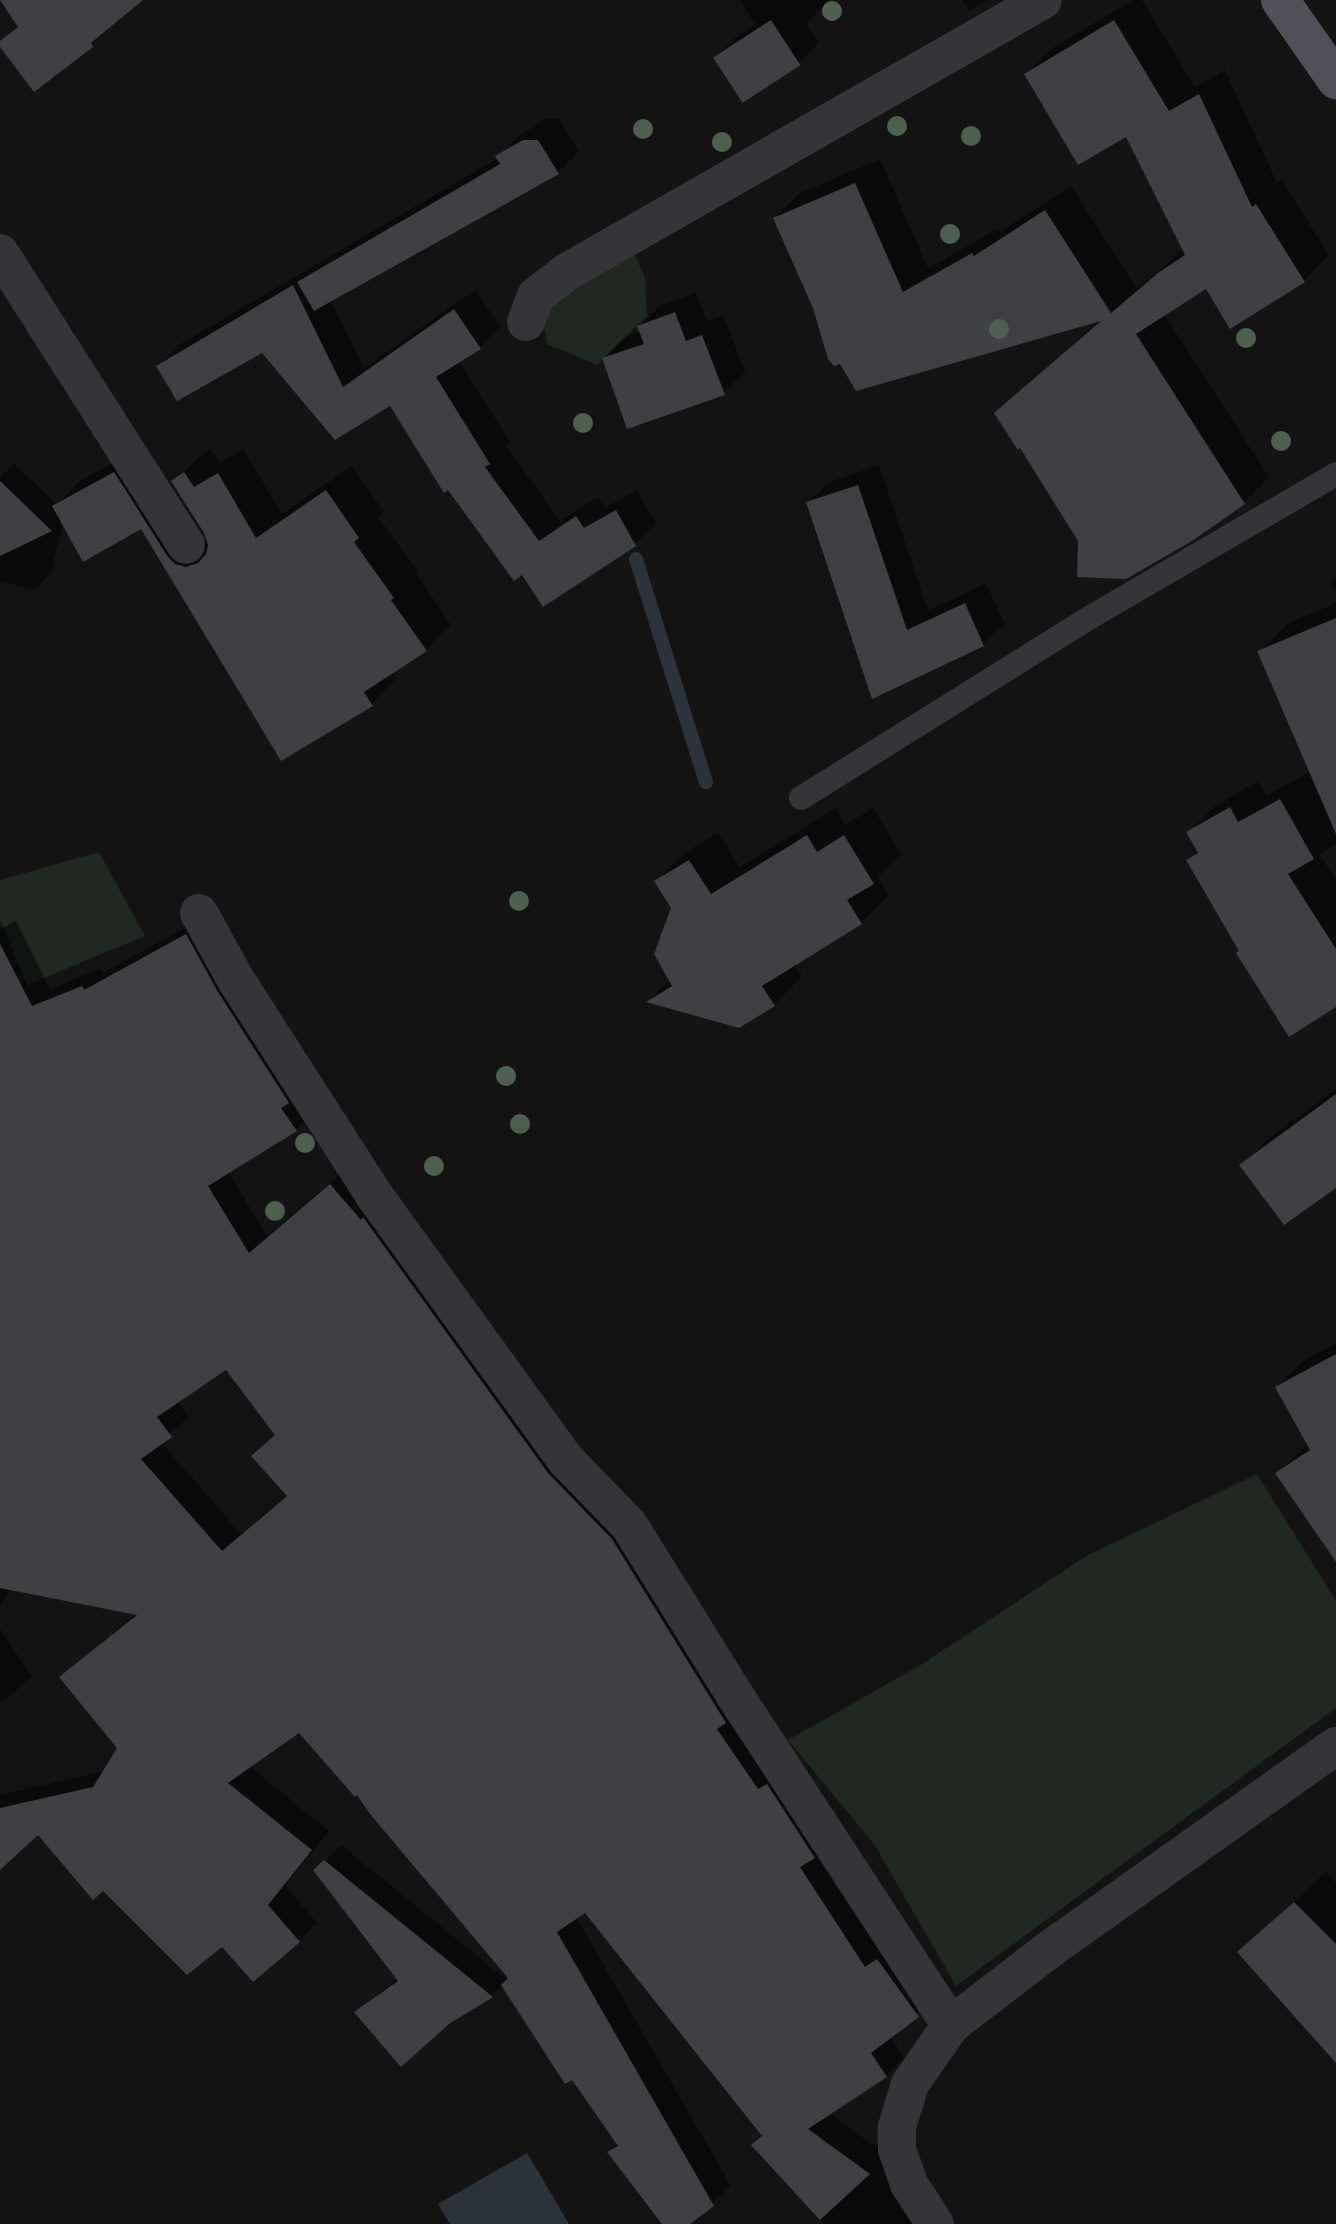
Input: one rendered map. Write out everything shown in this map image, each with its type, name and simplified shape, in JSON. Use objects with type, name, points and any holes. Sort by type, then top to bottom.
[{"type":"main road","points":[[1280,0],[1336,80]]},
{"type":"street","points":[[526,322],[536,296],[565,273],[1043,0]]},
{"type":"street","points":[[0,253],[187,545]]},
{"type":"street","points":[[199,913],[236,980],[374,1195],[566,1460],[629,1525],[787,1775],[951,2025]]},
{"type":"street","points":[[935,2224],[909,2184],[897,2150],[897,2127],[911,2084],[951,2025],[1049,1949],[1336,1746]]},
{"type":"lane","points":[[801,798],[1094,615],[1336,474]]},
{"type":"shaded area","points":[[634,253],[645,278],[647,316],[597,365],[547,344],[541,309]]},
{"type":"shaded area","points":[[99,852],[145,936],[27,985],[0,920],[0,880]]},
{"type":"shaded area","points":[[1257,1474],[1336,1601],[1336,1708],[956,1986],[874,1844],[788,1740],[919,1666],[1088,1555]]},
{"type":"shaded area","points":[[527,2153],[569,2224],[450,2224],[438,2204]]},
{"type":"building","points":[[0,0],[143,0],[91,43],[93,47],[34,92],[0,47],[0,41],[18,27]]},
{"type":"building","points":[[771,20],[800,65],[743,103],[713,58]]},
{"type":"building","points":[[1114,20],[1169,111],[1199,94],[1252,207],[1256,204],[1305,282],[1230,329],[1206,289],[1136,334],[1245,504],[1192,541],[1126,579],[1077,577],[1078,541],[1020,448],[1018,450],[994,413],[1101,321],[856,391],[840,364],[834,366],[828,359],[813,308],[773,218],[855,183],[903,292],[972,253],[974,256],[1045,210],[1111,313],[1158,273],[1185,255],[1126,137],[1078,165],[1024,74]]},
{"type":"building","points":[[523,140],[538,140],[559,174],[314,311],[297,282],[500,164],[495,156]]},
{"type":"building","points":[[293,285],[343,387],[454,309],[481,349],[436,377],[490,464],[485,467],[539,541],[576,516],[584,528],[616,510],[636,546],[543,607],[522,575],[514,581],[448,490],[444,493],[390,406],[335,440],[262,353],[177,401],[156,366]]},
{"type":"building","points":[[675,312],[686,341],[702,335],[725,395],[627,429],[602,358],[644,344],[637,326]]},
{"type":"building","points":[[114,472],[168,557],[175,564],[186,567],[198,563],[206,554],[208,545],[204,533],[171,481],[184,472],[194,487],[218,473],[256,538],[326,490],[359,538],[354,542],[427,651],[364,692],[373,706],[281,761],[141,529],[83,562],[52,506]]},
{"type":"building","points":[[0,481],[52,531],[0,556]]},
{"type":"building","points":[[858,485],[907,630],[965,603],[984,646],[872,699],[806,502]]},
{"type":"building","points":[[1336,618],[1336,834],[1257,651]]},
{"type":"building","points":[[1280,799],[1314,859],[1288,874],[1336,949],[1336,1007],[1289,1037],[1236,953],[1239,951],[1186,860],[1198,853],[1186,832],[1230,807],[1238,822]]},
{"type":"building","points":[[807,835],[817,852],[844,835],[874,884],[847,900],[862,924],[762,986],[775,1006],[739,1028],[646,1002],[672,986],[654,954],[671,908],[654,881],[689,860],[711,894]]},
{"type":"building","points":[[186,934],[218,992],[289,1103],[281,1108],[297,1131],[208,1186],[249,1253],[330,1184],[361,1220],[363,1217],[548,1473],[612,1539],[726,1723],[717,1729],[758,1789],[767,1784],[815,1858],[800,1867],[865,1967],[877,1959],[919,2017],[871,2053],[887,2077],[808,2129],[870,2174],[820,2220],[751,2145],[762,2136],[585,1913],[557,1932],[714,2206],[690,2224],[662,2224],[607,2152],[618,2146],[572,2080],[565,2084],[501,1985],[508,1978],[357,1795],[355,1797],[299,1733],[228,1783],[312,1850],[268,1905],[300,1942],[253,1982],[222,1947],[187,1975],[103,1891],[93,1900],[38,1835],[0,1870],[0,1808],[93,1787],[117,1748],[59,1677],[137,1615],[0,1588],[0,944],[32,1006],[82,986],[84,990]],"holes":[[[226,1370],[275,1435],[251,1456],[287,1496],[222,1551],[141,1459],[172,1437],[157,1417]]]},
{"type":"building","points":[[1336,1094],[1336,1188],[1284,1225],[1239,1165]]},
{"type":"building","points":[[1336,1354],[1336,1562],[1275,1473],[1310,1450],[1275,1387]]},
{"type":"building","points":[[324,1860],[493,1997],[449,2024],[401,2067],[354,2012],[398,1981],[313,1870]]},
{"type":"building","points":[[1294,1902],[1336,1944],[1336,2063],[1237,1952]]},
{"type":"waterway","points":[[636,559],[706,782]]}]
